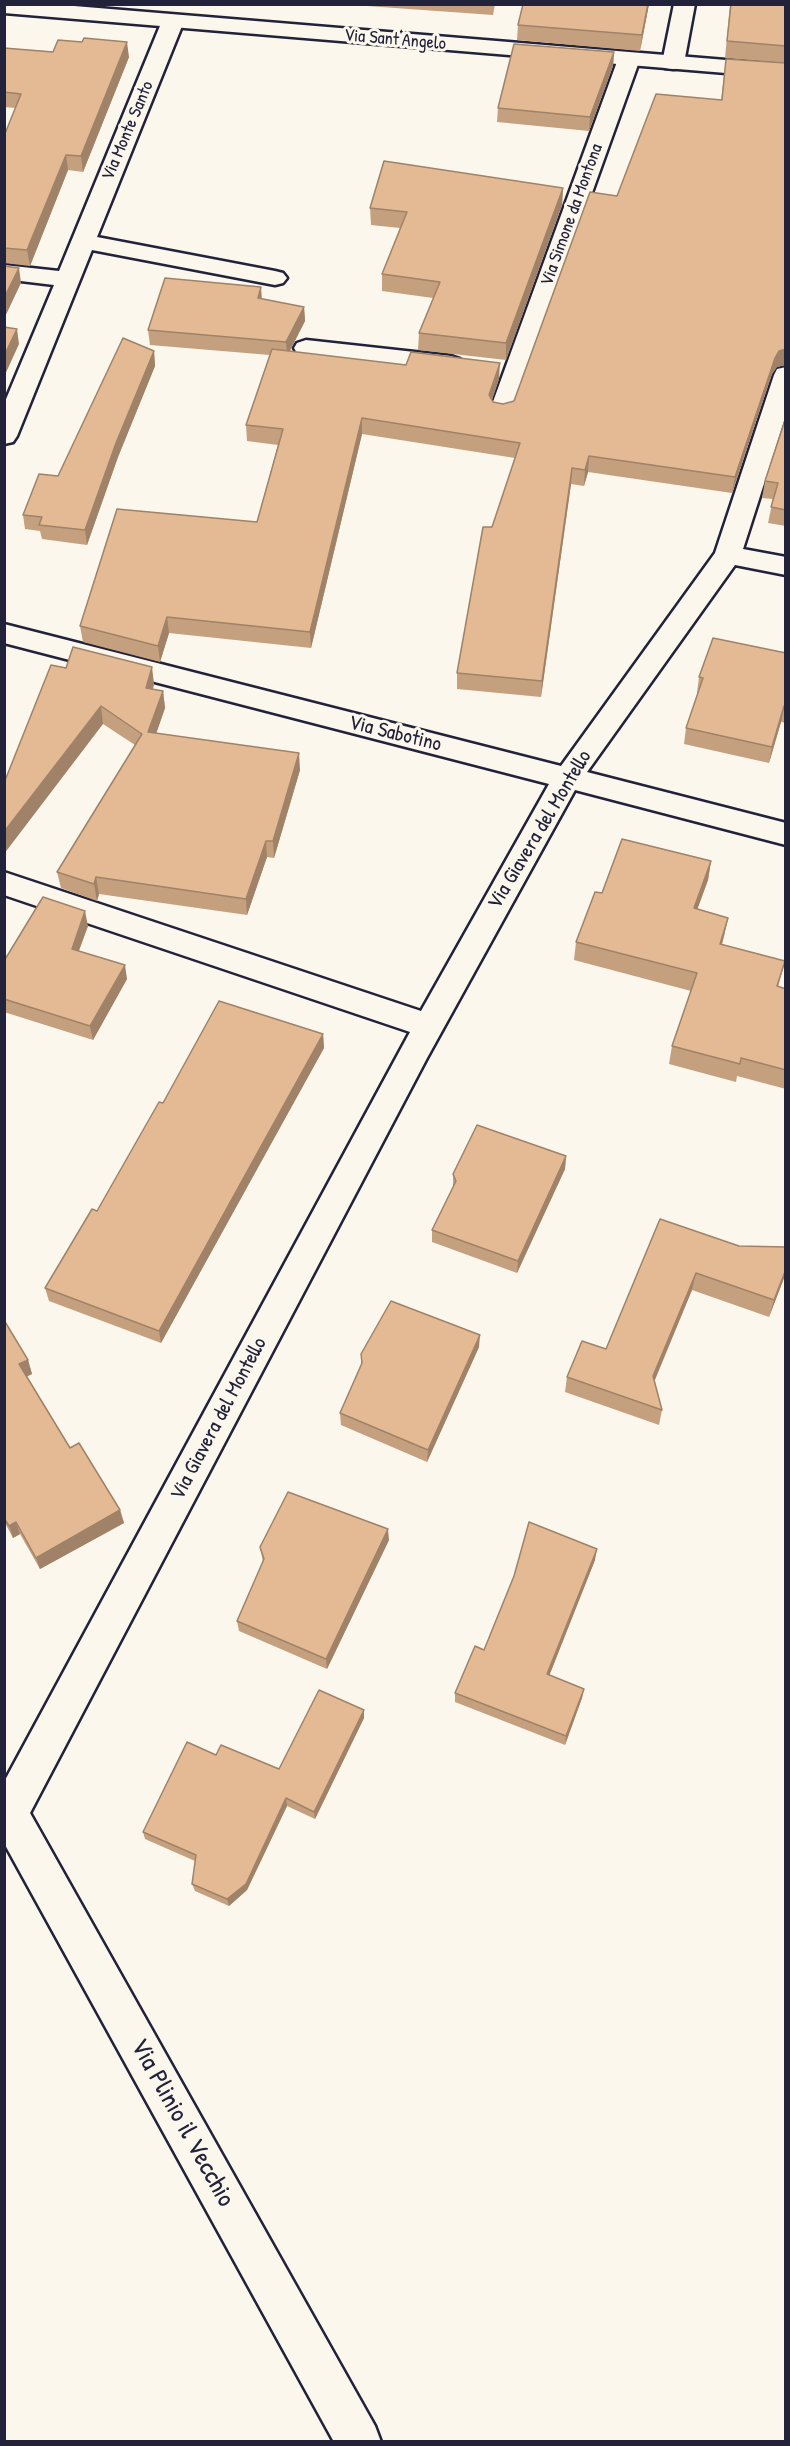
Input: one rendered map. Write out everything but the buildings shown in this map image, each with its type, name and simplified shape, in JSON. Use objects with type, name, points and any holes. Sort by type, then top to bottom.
[{"type":"street","points":[[673,63],[685,4]]},
{"type":"street","name":"Via Sant'Angelo","points":[[4,8],[786,72]]},
{"type":"street","name":"Via Monte Santo","points":[[4,436],[173,21]]},
{"type":"street","name":"Via Simone da Montona","points":[[502,410],[492,369],[629,59]]},
{"type":"street","points":[[82,241],[275,278]]},
{"type":"street","points":[[4,272],[67,279]]},
{"type":"street","points":[[306,348],[492,369]]},
{"type":"street","name":"Via Giavera del Montello","points":[[7,1808],[429,1026],[567,778],[728,555],[786,375]]},
{"type":"street","points":[[728,555],[786,566]]},
{"type":"street","name":"Via Sabotino","points":[[4,633],[786,834]]},
{"type":"street","points":[[4,883],[429,1026]]},
{"type":"street","name":"Via Plinio il Vecchio","points":[[7,1808],[359,2442]]}]
